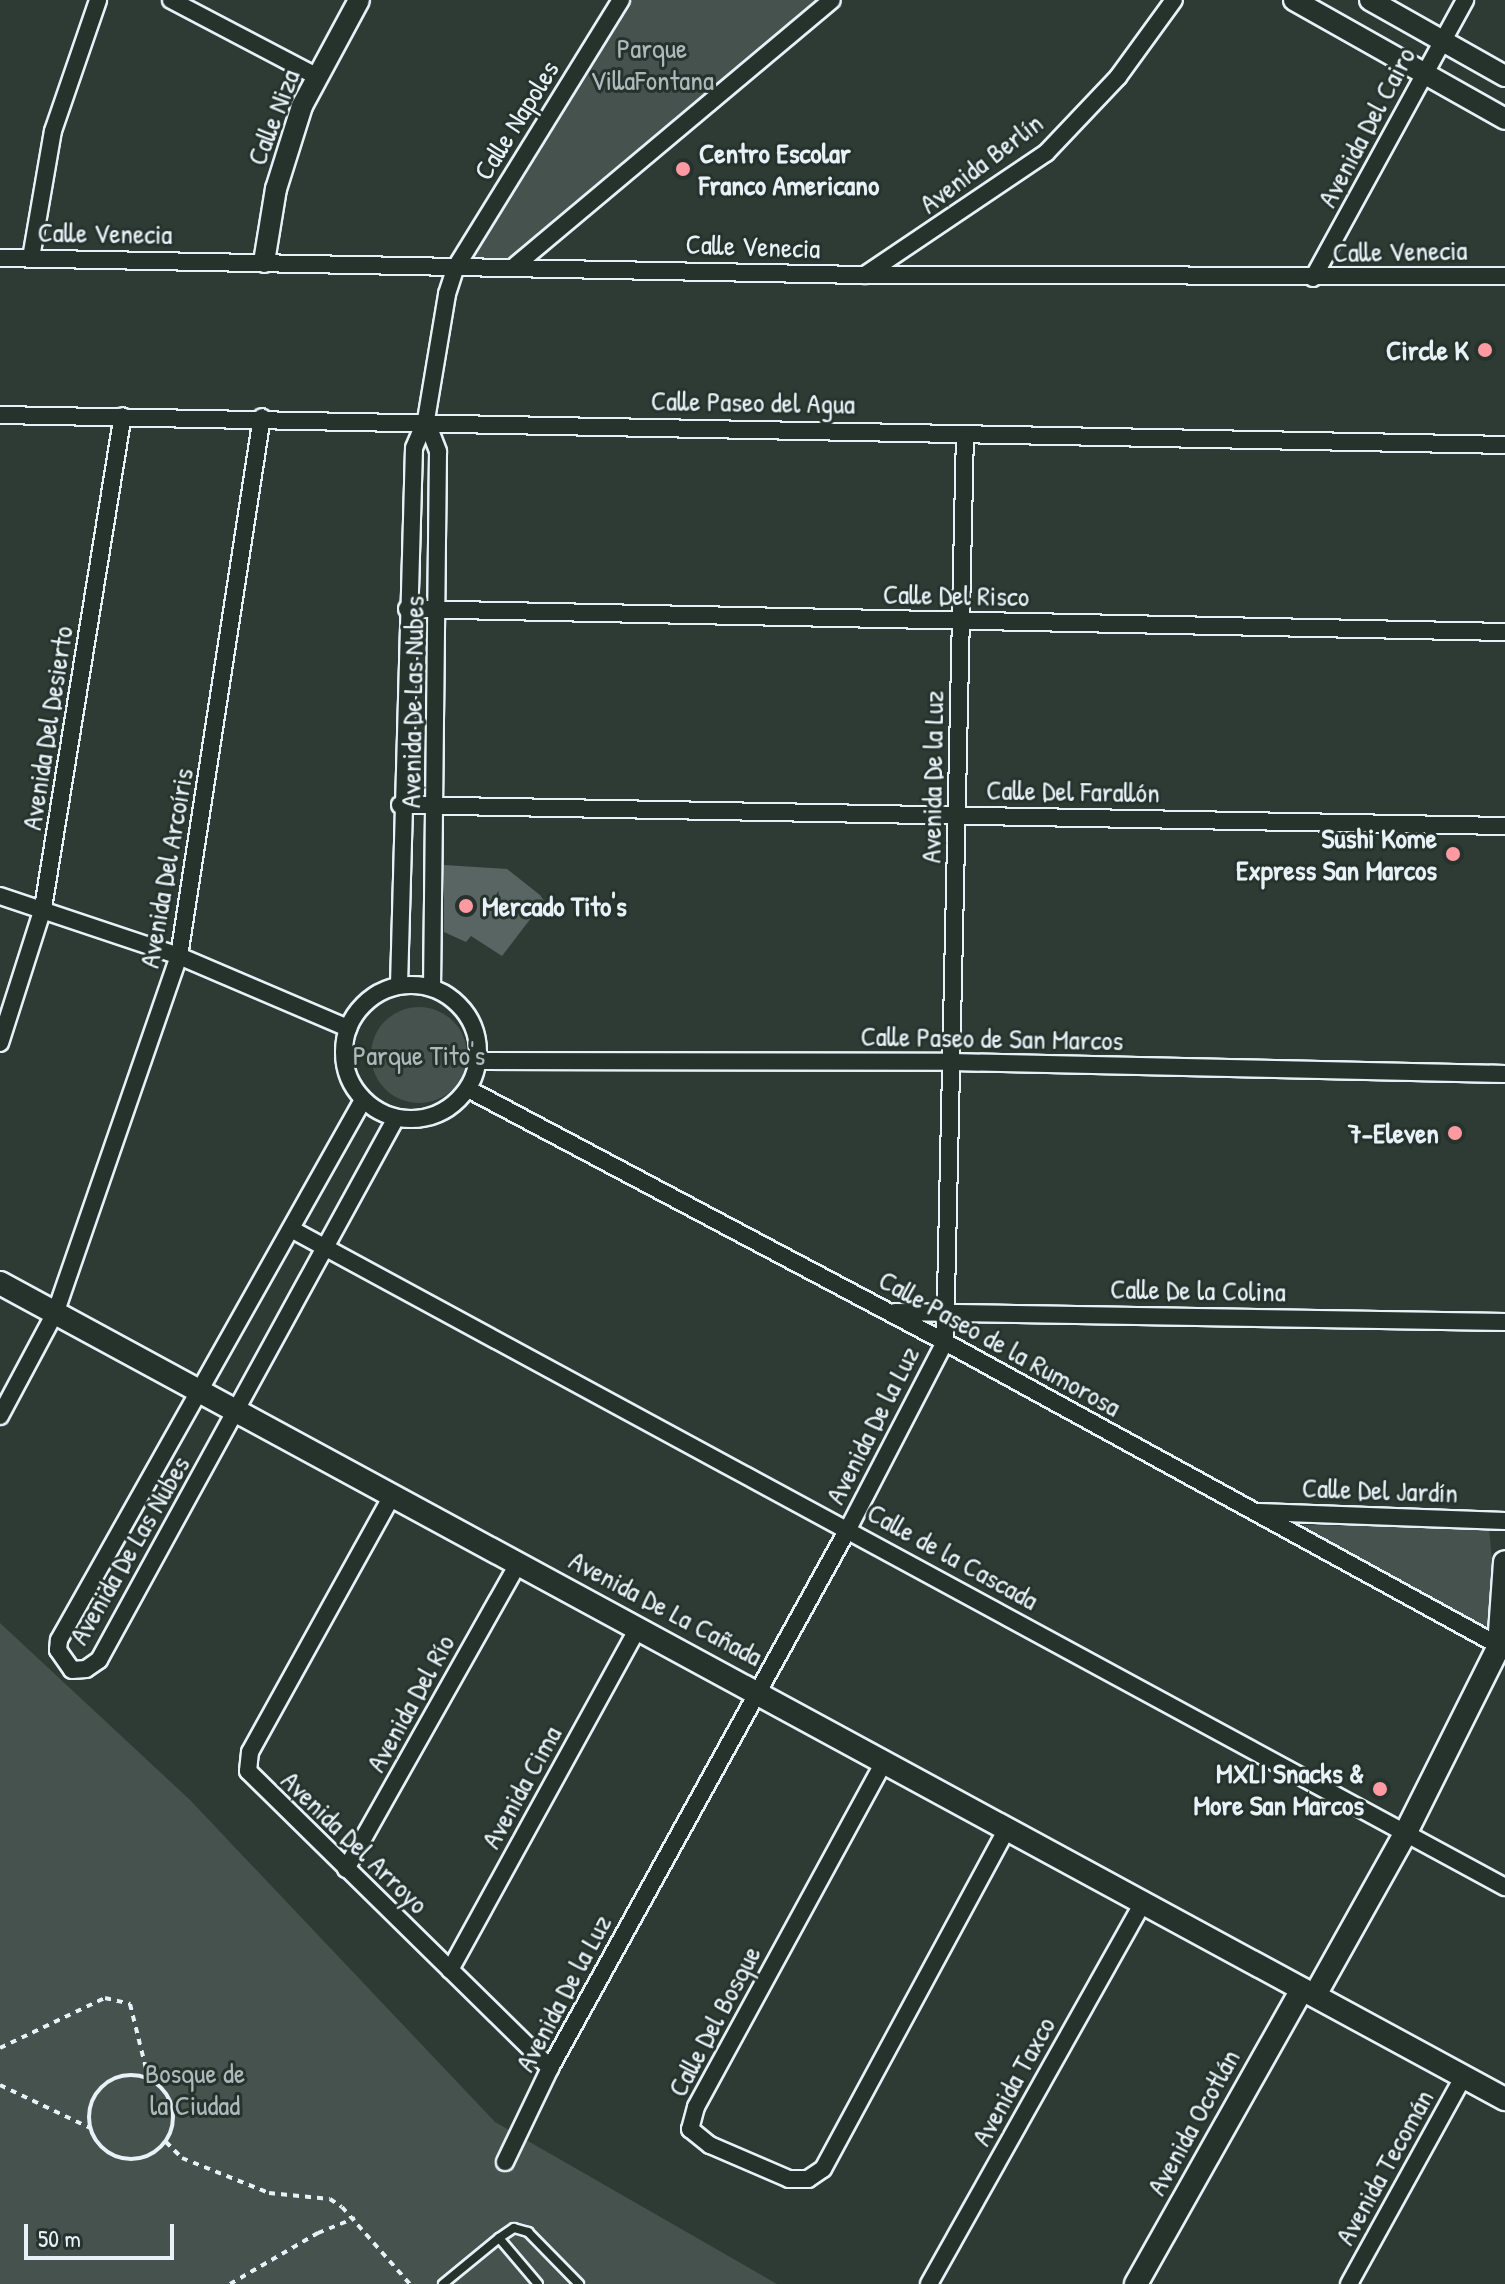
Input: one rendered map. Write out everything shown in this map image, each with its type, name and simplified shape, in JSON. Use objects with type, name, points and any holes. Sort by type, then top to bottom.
[{"type":"main road","name":"Avenida De La Cañada","points":[[0,1283],[238,1408],[1505,2099]]},
{"type":"main road","name":"Avenida Ocotlán","points":[[1136,2284],[1406,1832],[1502,1648],[1505,1562]]},
{"type":"street","points":[[31,258],[53,131],[98,0]]},
{"type":"street","points":[[171,0],[316,76]]},
{"type":"street","name":"Calle Niza","points":[[264,262],[290,140],[316,76],[359,0]]},
{"type":"street","name":"Calle Napoles","points":[[456,267],[621,0]]},
{"type":"street","points":[[516,265],[832,0]]},
{"type":"street","name":"Avenida Berlín","points":[[865,275],[1046,153],[1118,77],[1174,0]]},
{"type":"street","points":[[1294,0],[1505,119]]},
{"type":"street","points":[[1370,0],[1505,76]]},
{"type":"street","name":"Avenida Del Cairo","points":[[1313,278],[1465,0]]},
{"type":"street","name":"Calle Venecia","points":[[0,258],[456,267],[516,265],[865,275],[1505,276]]},
{"type":"street","name":"Avenida De Las Nubes","points":[[399,985],[400,805],[414,448],[426,420],[437,341],[456,267]]},
{"type":"street","name":"Calle Paseo del Agua","points":[[0,415],[426,420],[1505,445]]},
{"type":"street","name":"Avenida Del Desierto","points":[[0,1043],[43,908],[123,416]]},
{"type":"street","name":"Avenida Del Arcoíris","points":[[0,1416],[56,1311],[134,1098],[179,956],[262,417]]},
{"type":"street","name":"Avenida De Las Nubes","points":[[426,420],[438,452],[440,612],[432,987]]},
{"type":"street","name":"Avenida De la Luz","points":[[505,2162],[550,2068],[848,1529],[945,1342],[965,434]]},
{"type":"street","name":"Calle Del Risco","points":[[407,609],[1505,632]]},
{"type":"street","name":"Calle Del Farallón","points":[[400,805],[1505,826]]},
{"type":"street","points":[[0,896],[179,956],[348,1028]]},
{"type":"street","points":[[399,985],[432,987],[453,998],[469,1016],[478,1038],[478,1061],[468,1089],[449,1108],[423,1119],[396,1118],[363,1100],[349,1078],[344,1053],[348,1028],[369,1000],[399,985]]},
{"type":"street","name":"Calle Paseo de San Marcos","points":[[478,1061],[952,1062],[1505,1074]]},
{"type":"street","name":"Calle Paseo de la Rumorosa","points":[[468,1089],[945,1342],[1502,1648]]},
{"type":"street","name":"Avenida De Las Nubes","points":[[363,1100],[59,1640],[58,1650],[72,1670],[86,1669],[99,1660],[328,1248],[396,1118]]},
{"type":"street","name":"Calle de la Cascada","points":[[291,1229],[1505,1887]]},
{"type":"street","name":"Calle De la Colina","points":[[890,1313],[1505,1322]]},
{"type":"street","name":"Avenida Del Arroyo","points":[[393,1494],[247,1760],[252,1779],[550,2068]]},
{"type":"street","name":"Calle Del Jardín","points":[[1253,1511],[1505,1521]]},
{"type":"street","name":"Avenida Del Río","points":[[346,1869],[519,1562]]},
{"type":"street","name":"Avenida Cima","points":[[450,1970],[638,1628]]},
{"type":"street","name":"Calle Del Bosque","points":[[884,1762],[696,2107],[690,2129],[710,2145],[789,2179],[808,2179],[823,2169],[1007,1829]]},
{"type":"street","name":"Avenida Taxco","points":[[929,2284],[1143,1903]]},
{"type":"street","name":"Avenida Tecomán","points":[[1349,2284],[1464,2076]]},
{"type":"lane","points":[[443,2284],[514,2228],[528,2232],[579,2284]]},
{"type":"lane","points":[[499,2238],[538,2284]]},
{"type":"path","points":[[0,2048],[105,1998],[130,2004],[148,2077]]},
{"type":"path","points":[[129,2074],[148,2077],[163,2088],[172,2105],[173,2124],[166,2142],[142,2157],[114,2156],[99,2145],[90,2128],[89,2109],[96,2092],[111,2079],[129,2074]]},
{"type":"path","points":[[0,2085],[90,2128]]},
{"type":"path","points":[[166,2142],[182,2158],[269,2193],[330,2199],[355,2218],[410,2284]]},
{"type":"path","points":[[230,2284],[318,2233],[355,2218]]},
{"type":"green space","name":"Parque VillaFontana","points":[[619,0],[827,0],[503,267],[450,266]]},
{"type":"green space","name":"Parque Tito's","points":[[419,1007],[437,1010],[453,1021],[464,1037],[467,1055],[464,1073],[453,1089],[437,1100],[419,1103],[401,1100],[385,1089],[374,1073],[371,1055],[374,1037],[385,1021],[401,1010]]},
{"type":"green space","points":[[1302,1525],[1489,1528],[1500,1643],[1468,1627]]},
{"type":"green space","name":"Bosque de la Ciudad","points":[[0,1623],[190,1800],[495,2122],[777,2284],[0,2284]]},
{"type":"building","points":[[444,865],[507,869],[544,901],[502,956],[471,936],[466,942],[444,932]]},
{"type":"place","name":"Centro Escolar Franco Americano","points":[[683,169]]},
{"type":"place","name":"Circle K","points":[[1485,350]]},
{"type":"place","name":"Sushi Kome Express San Marcos","points":[[1453,854]]},
{"type":"place","name":"Mercado Tito's","points":[[466,906]]},
{"type":"place","name":"7-Eleven","points":[[1455,1133]]},
{"type":"place","name":"MXLI Snacks & More San Marcos","points":[[1380,1789]]}]
